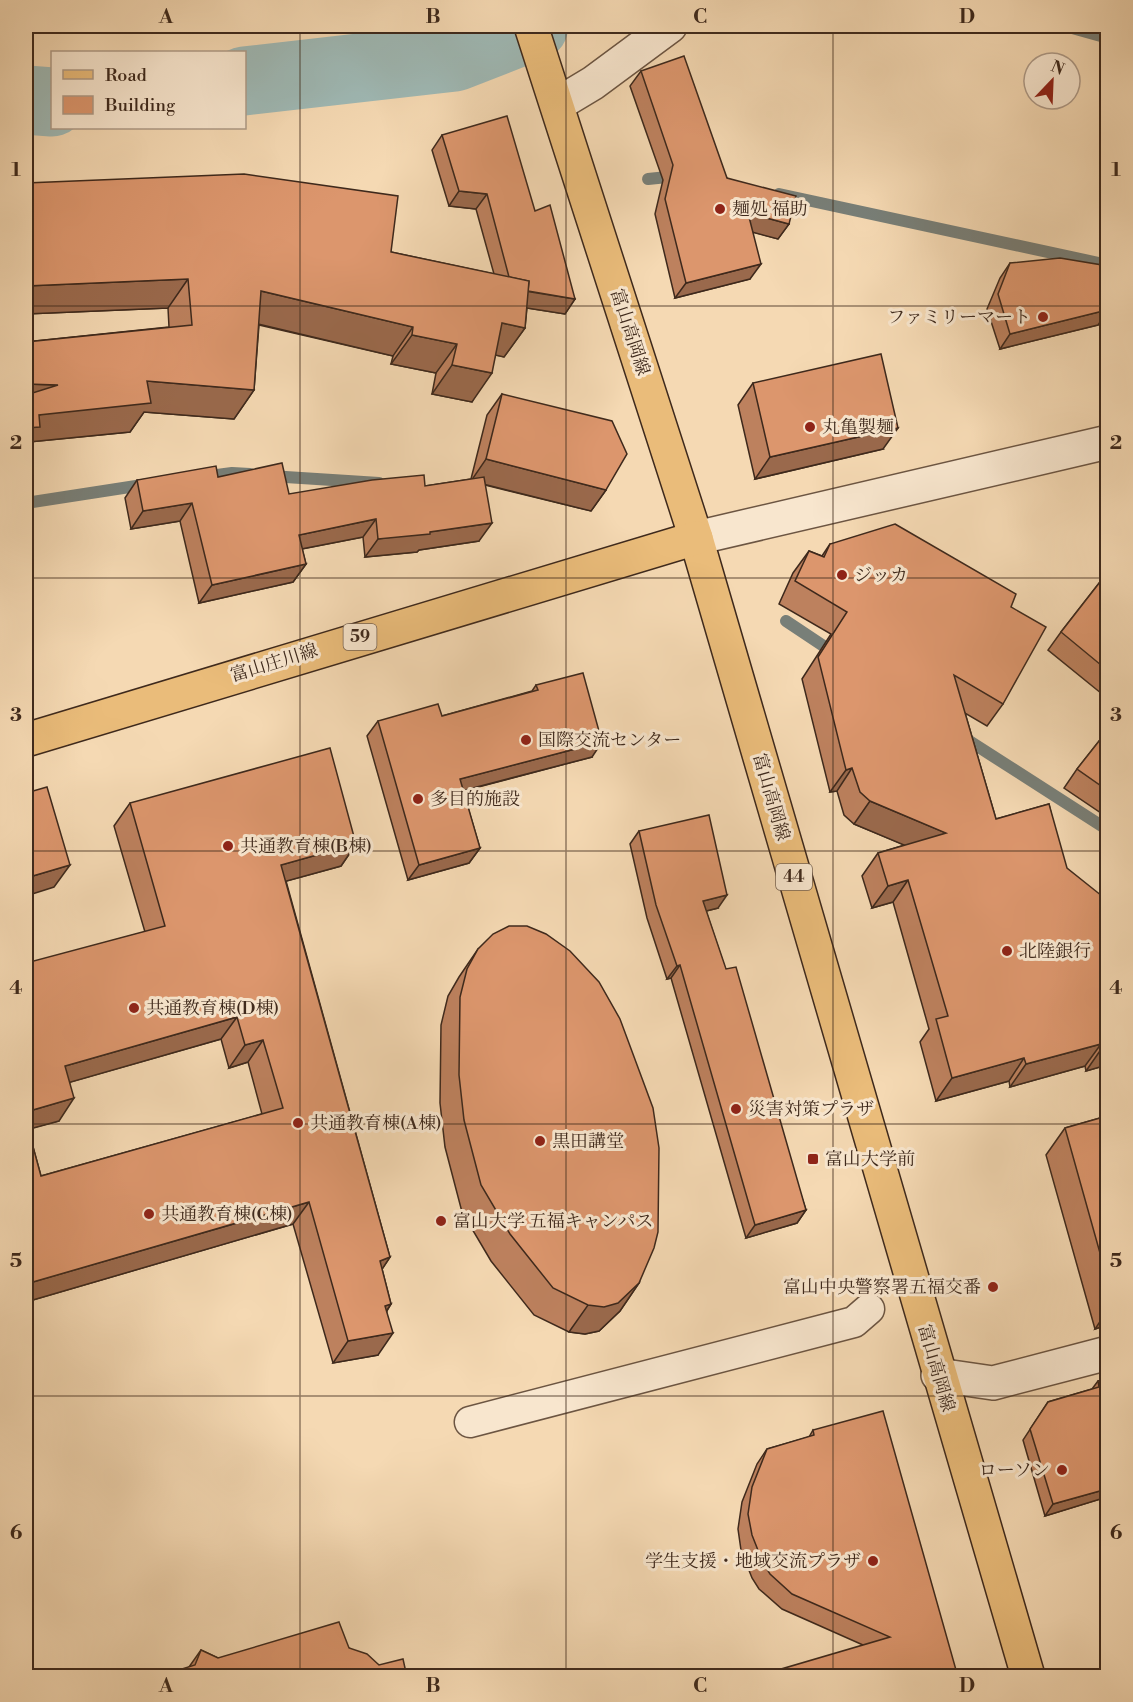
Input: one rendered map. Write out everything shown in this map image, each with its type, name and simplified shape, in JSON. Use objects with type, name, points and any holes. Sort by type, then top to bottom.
[{"type":"main road","name":"富山高岡線","points":[[531,26],[696,538],[938,1375],[1028,1677]]},
{"type":"main road","name":"富山庄川線","points":[[26,740],[696,538]]},
{"type":"street","points":[[554,92],[592,83],[670,26]]},
{"type":"street","points":[[696,538],[1107,442]]},
{"type":"street","points":[[470,1422],[854,1322],[869,1309]]},
{"type":"street","points":[[938,1375],[993,1383],[1107,1353]]},
{"type":"building","points":[[684,56],[727,178],[796,196],[789,224],[748,213],[761,264],[686,283],[665,199],[673,165],[641,71]]},
{"type":"building","points":[[507,116],[535,211],[550,205],[575,299],[528,291],[529,281],[509,277],[487,194],[459,191],[442,135]]},
{"type":"building","points":[[244,174],[398,196],[391,252],[529,281],[525,328],[502,323],[492,373],[452,365],[457,344],[412,335],[413,327],[261,291],[254,390],[147,381],[151,403],[39,415],[40,427],[26,428],[26,395],[58,385],[26,384],[26,342],[192,325],[188,279],[26,286],[26,183]]},
{"type":"building","name":"ファミリーマート","points":[[1060,258],[1102,265],[1107,310],[1010,334],[998,294],[1010,263]]},
{"type":"building","name":"丸亀製麺","points":[[881,354],[898,428],[770,457],[753,383]]},
{"type":"building","points":[[502,394],[612,421],[627,454],[606,490],[486,459]]},
{"type":"building","points":[[282,463],[289,494],[372,480],[424,475],[425,486],[484,477],[492,523],[430,532],[430,534],[378,539],[376,519],[299,535],[306,564],[212,585],[192,503],[143,511],[137,480],[216,466],[218,477]]},
{"type":"building","points":[[895,524],[1016,594],[1011,607],[1046,627],[1003,704],[954,675],[996,819],[1049,804],[1067,868],[1107,900],[1107,1047],[1102,1048],[1101,1044],[1026,1064],[1024,1058],[952,1078],[936,1019],[948,1016],[908,880],[888,886],[878,853],[946,833],[870,801],[860,792],[852,768],[846,770],[818,657],[847,612],[795,581],[809,551],[824,557],[830,544]]},
{"type":"building","points":[[1107,573],[1107,670],[1061,632]]},
{"type":"building","points":[[583,673],[602,742],[460,779],[480,848],[419,865],[378,721],[438,704],[442,716],[538,690],[536,685]]},
{"type":"building","points":[[1107,731],[1107,790],[1077,769]]},
{"type":"building","points":[[330,748],[356,844],[281,865],[390,1257],[380,1261],[391,1304],[385,1306],[393,1333],[348,1341],[309,1202],[26,1284],[26,1121],[41,1176],[283,1108],[263,1040],[245,1045],[237,1017],[65,1066],[74,1098],[26,1112],[26,963],[165,926],[130,803]]},
{"type":"building","points":[[47,787],[70,865],[26,878],[26,793]]},
{"type":"building","points":[[709,815],[727,895],[703,901],[726,969],[736,967],[806,1210],[755,1225],[680,965],[677,966],[656,905],[639,831]]},
{"type":"building","name":"黒田講堂","points":[[509,926],[527,926],[546,934],[570,951],[599,982],[620,1019],[653,1108],[659,1148],[658,1232],[654,1248],[639,1283],[618,1303],[604,1307],[588,1305],[553,1288],[510,1234],[481,1185],[464,1120],[459,1075],[460,997],[467,969],[478,949],[493,934]]},
{"type":"building","points":[[1107,1116],[1107,1278],[1065,1128]]},
{"type":"building","name":"ローソン","points":[[1107,1379],[1107,1489],[1053,1504],[1030,1429],[1048,1402],[1099,1387],[1098,1381]]},
{"type":"building","points":[[883,1411],[958,1677],[754,1677],[890,1637],[792,1594],[770,1574],[763,1563],[752,1535],[748,1514],[752,1487],[767,1449],[814,1435],[813,1430]]},
{"type":"building","points":[[339,1622],[349,1648],[367,1654],[379,1665],[403,1659],[407,1677],[156,1677],[195,1665],[201,1650],[218,1658]]},
{"type":"waterway","points":[[246,81],[455,57],[534,26]]},
{"type":"waterway","points":[[1065,26],[1108,38]]},
{"type":"waterway","points":[[26,100],[51,102]]},
{"type":"waterway","points":[[648,179],[677,176]]},
{"type":"waterway","points":[[779,194],[1108,265]]},
{"type":"waterway","points":[[202,477],[232,473],[250,474]]},
{"type":"waterway","points":[[270,476],[379,483]]},
{"type":"waterway","points":[[26,503],[149,484]]},
{"type":"waterway","points":[[786,621],[837,655]]},
{"type":"waterway","points":[[960,735],[1108,830]]},
{"type":"place","name":"麺処 福助","points":[[720,209]]},
{"type":"place","name":"ファミリーマート","points":[[1043,317]]},
{"type":"place","name":"丸亀製麺","points":[[810,427]]},
{"type":"place","name":"ジッカ","points":[[842,575]]},
{"type":"place","name":"国際交流センター","points":[[526,740]]},
{"type":"place","name":"多目的施設","points":[[418,799]]},
{"type":"place","name":"共通教育棟(B棟)","points":[[228,846]]},
{"type":"place","name":"北陸銀行","points":[[1007,951]]},
{"type":"place","name":"共通教育棟(D棟)","points":[[134,1008]]},
{"type":"place","name":"災害対策プラザ","points":[[736,1109]]},
{"type":"place","name":"共通教育棟(A棟)","points":[[298,1123]]},
{"type":"place","name":"黒田講堂","points":[[540,1141]]},
{"type":"place","name":"富山大学前","points":[[813,1159]]},
{"type":"place","name":"共通教育棟(C棟)","points":[[149,1214]]},
{"type":"place","name":"富山大学 五福キャンパス","points":[[441,1221]]},
{"type":"place","name":"富山中央警察署五福交番","points":[[993,1287]]},
{"type":"place","name":"ローソン","points":[[1062,1470]]},
{"type":"place","name":"学生支援・地域交流プラザ","points":[[873,1561]]}]
